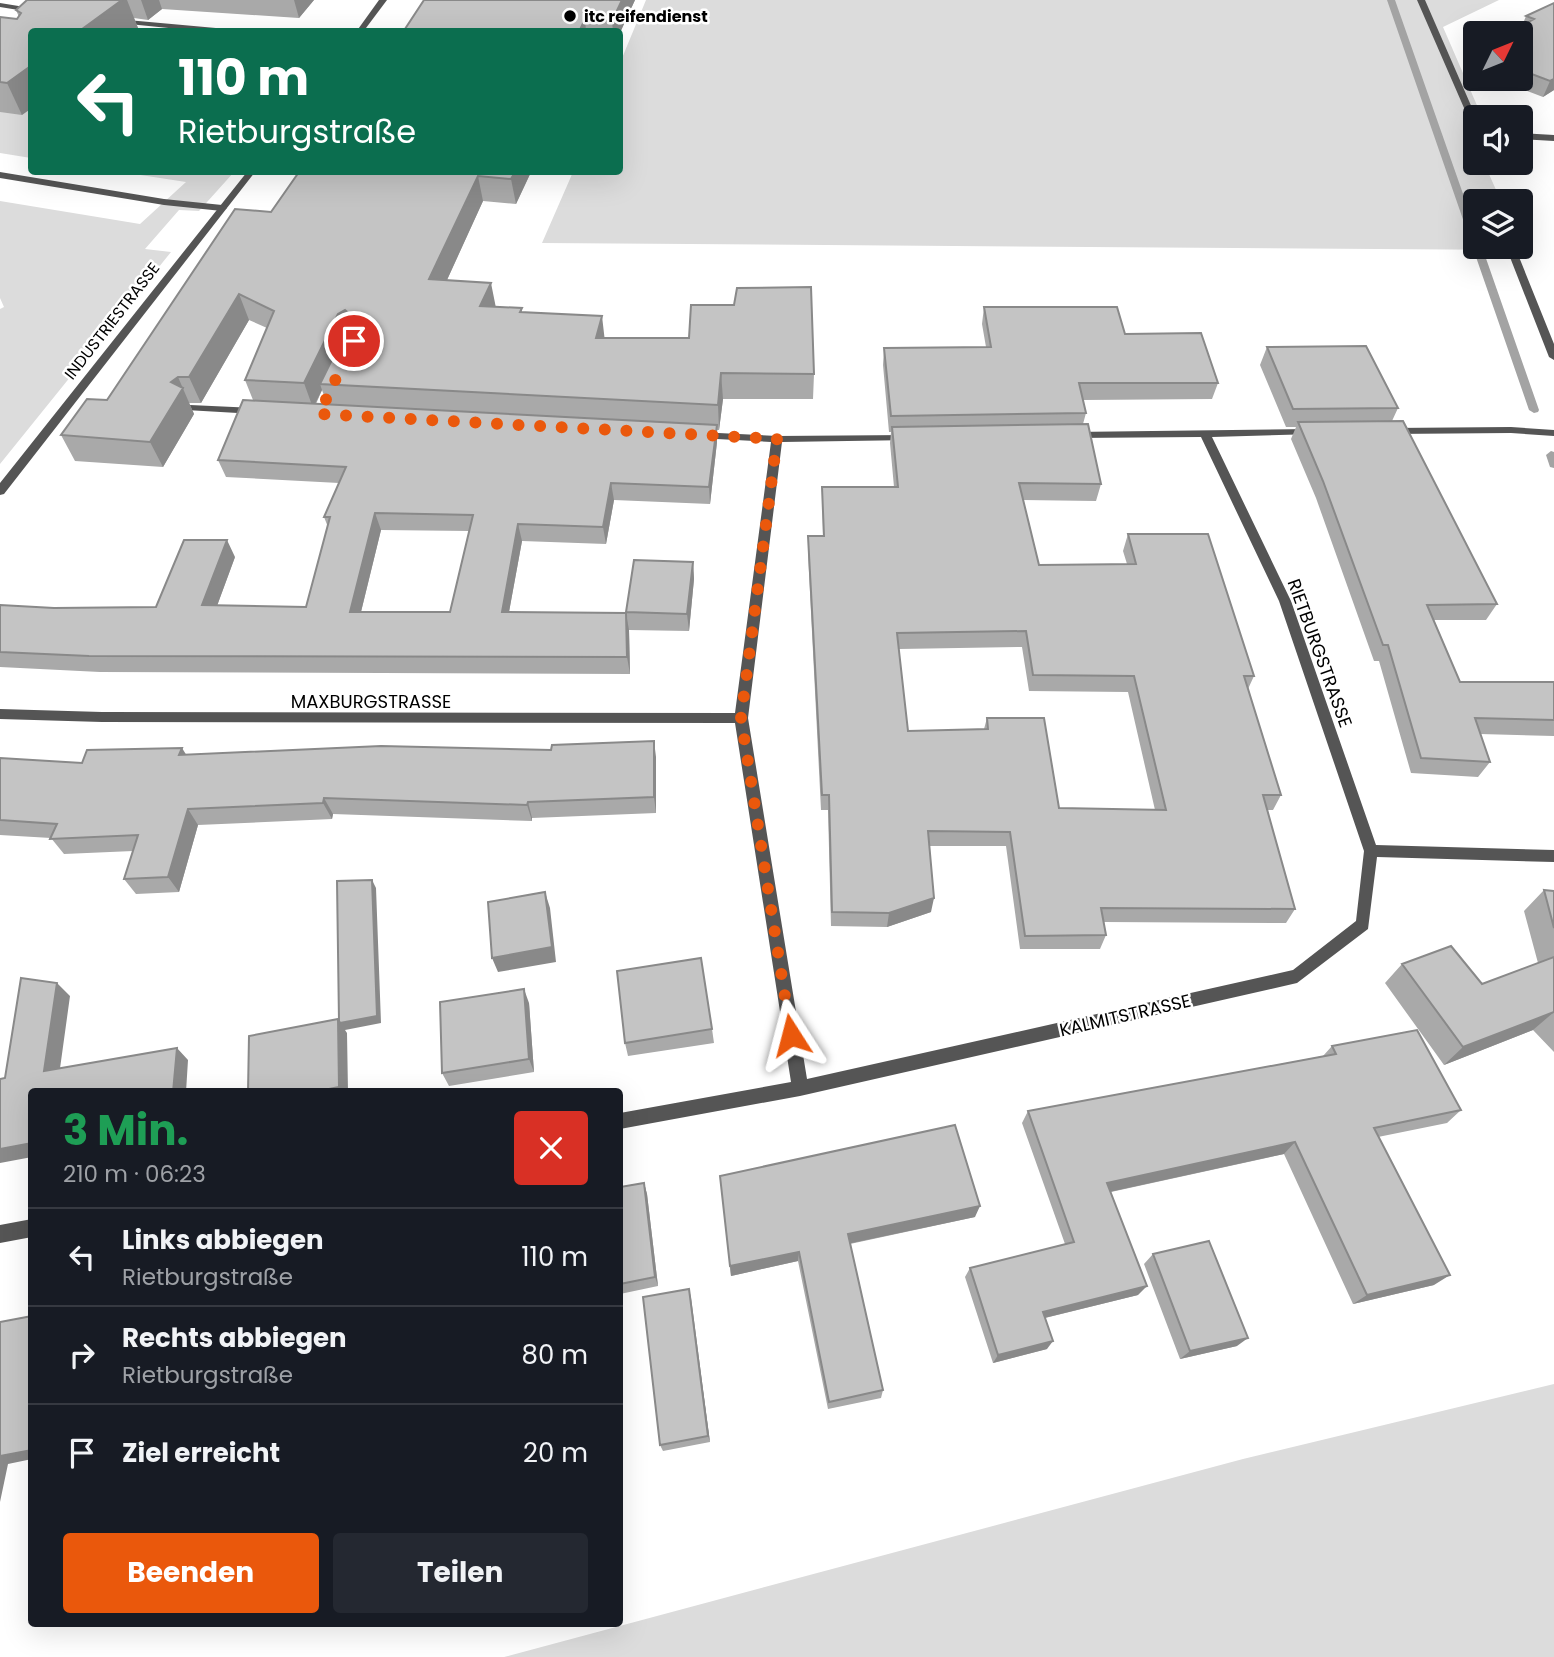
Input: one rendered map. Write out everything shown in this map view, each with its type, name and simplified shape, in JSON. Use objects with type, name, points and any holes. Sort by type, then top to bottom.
[{"type":"street","points":[[362,28],[383,0]]},
{"type":"street","points":[[1421,0],[1467,105]]},
{"type":"street","points":[[0,5],[43,12],[50,6]]},
{"type":"street","points":[[110,20],[195,28]]},
{"type":"street","points":[[1533,137],[1554,138]]},
{"type":"street","points":[[0,175],[164,202],[222,208]]},
{"type":"street","name":"INDUSTRIESTRASSE","points":[[0,491],[249,175]]},
{"type":"street","points":[[1515,259],[1554,357]]},
{"type":"street","points":[[190,408],[268,412]]},
{"type":"street","points":[[1371,431],[1511,430],[1554,433]]},
{"type":"street","points":[[1067,435],[1330,432]]},
{"type":"street","name":"RIETBURGSTRASSE","points":[[1205,433],[1285,601],[1371,851]]},
{"type":"street","points":[[680,434],[777,439],[915,438]]},
{"type":"street","points":[[777,439],[741,718],[800,1088]]},
{"type":"street","name":"MAXBURGSTRASSE","points":[[0,714],[102,717],[741,718]]},
{"type":"street","points":[[1371,851],[1554,856]]},
{"type":"street","name":"KALMITSTRASSE","points":[[623,1120],[800,1088],[1297,976],[1363,924],[1371,851]]},
{"type":"street","points":[[0,1234],[28,1229]]},
{"type":"shaded area","points":[[646,0],[1499,0],[1443,27],[1463,73],[1463,91],[1471,91],[1477,105],[1463,105],[1463,175],[1489,175],[1496,189],[1463,189],[1463,250],[542,243],[572,175],[623,175],[623,56]]},
{"type":"shaded area","points":[[0,18],[28,30],[28,158],[0,153]]},
{"type":"shaded area","points":[[140,175],[231,175],[199,211],[179,210],[145,249],[171,252],[0,464],[0,309],[4,307],[0,298],[0,201],[140,224],[186,182]]},
{"type":"shaded area","points":[[1554,1384],[1554,1657],[504,1657],[623,1627],[1243,1459]]},
{"type":"building","points":[[27,0],[122,0],[84,28],[28,28],[28,68],[7,83],[0,82],[0,17],[17,19],[21,13],[16,10]]},
{"type":"building","points":[[424,0],[622,0],[612,21],[585,19],[581,28],[406,28]]},
{"type":"building","points":[[1554,3],[1554,79],[1550,81],[1533,75],[1533,21],[1530,21],[1534,19],[1526,16]]},
{"type":"building","points":[[297,175],[513,175],[511,179],[478,176],[429,279],[491,283],[480,306],[522,308],[520,312],[602,316],[596,338],[689,338],[691,305],[734,305],[737,288],[811,287],[814,374],[721,373],[718,405],[320,384],[353,317],[345,310],[338,314],[304,383],[245,380],[274,311],[239,294],[189,377],[178,377],[171,382],[183,388],[150,442],[61,435],[87,399],[107,400],[235,209],[271,212]]},
{"type":"building","points":[[984,307],[1117,307],[1125,334],[1201,333],[1218,383],[1079,383],[1086,413],[891,416],[884,348],[991,347]]},
{"type":"building","points":[[1366,346],[1398,408],[1293,409],[1267,347]]},
{"type":"building","points":[[243,400],[717,425],[709,487],[611,483],[603,527],[518,524],[502,612],[626,613],[627,657],[89,656],[0,652],[0,605],[54,608],[156,607],[184,540],[227,540],[202,605],[306,607],[330,517],[324,517],[346,467],[218,460]],"holes":[[[375,513],[473,515],[450,612],[350,612]]]},
{"type":"building","points":[[1403,421],[1497,604],[1427,605],[1460,682],[1554,682],[1554,720],[1475,718],[1490,762],[1421,758],[1388,645],[1383,645],[1323,481],[1298,422]]},
{"type":"building","points":[[1088,424],[1101,484],[1019,483],[1039,565],[1136,564],[1128,534],[1208,534],[1254,676],[1244,676],[1281,795],[1263,795],[1295,909],[1101,908],[1106,935],[1025,936],[1010,832],[928,831],[934,898],[889,913],[832,912],[829,795],[822,795],[808,536],[824,536],[822,487],[898,487],[892,427]],"holes":[[[1026,631],[1033,675],[1134,676],[1166,810],[1059,808],[1044,718],[987,718],[988,729],[908,731],[897,633]]]},
{"type":"building","points":[[634,560],[693,562],[687,614],[626,612]]},
{"type":"building","points":[[654,741],[654,797],[528,802],[527,805],[324,798],[323,803],[188,809],[168,877],[124,879],[138,835],[50,839],[57,824],[0,820],[0,758],[82,763],[87,750],[182,748],[179,755],[381,746],[551,750],[552,745]]},
{"type":"building","points":[[372,880],[377,1016],[340,1023],[337,881]]},
{"type":"building","points":[[1544,890],[1554,891],[1554,928]]},
{"type":"building","points":[[545,892],[552,947],[492,958],[488,902]]},
{"type":"building","points":[[1451,946],[1482,984],[1554,957],[1554,1012],[1463,1047],[1402,964]]},
{"type":"building","points":[[701,958],[712,1029],[625,1043],[617,971]]},
{"type":"building","points":[[21,978],[57,983],[44,1071],[177,1048],[173,1088],[28,1088],[28,1144],[0,1149],[0,1079],[5,1078]]},
{"type":"building","points":[[524,989],[529,1059],[442,1073],[440,1002]]},
{"type":"building","points":[[338,1019],[339,1087],[248,1088],[249,1036]]},
{"type":"building","points":[[1417,1030],[1461,1110],[1374,1128],[1450,1275],[1367,1295],[1295,1142],[1107,1183],[1147,1286],[1043,1312],[1053,1341],[998,1355],[970,1268],[1074,1242],[1028,1111],[1336,1054],[1332,1046]]},
{"type":"building","points":[[955,1125],[980,1206],[848,1234],[883,1390],[829,1402],[799,1252],[730,1266],[720,1176]]},
{"type":"building","points":[[644,1183],[655,1277],[623,1283],[623,1186]]},
{"type":"building","points":[[1209,1241],[1248,1338],[1190,1351],[1153,1254]]},
{"type":"building","points":[[689,1289],[708,1436],[660,1445],[643,1297]]},
{"type":"building","points":[[28,1317],[28,1451],[0,1456],[0,1322]]},
{"type":"waterway","points":[[1391,0],[1534,410]]},
{"type":"waterway","points":[[1551,455],[1554,464]]},
{"type":"place","name":"itc reifendienst","points":[[570,16]]},
{"type":"route","points":[[354,341],[319,414],[777,439],[741,718],[791,1035]]}]
